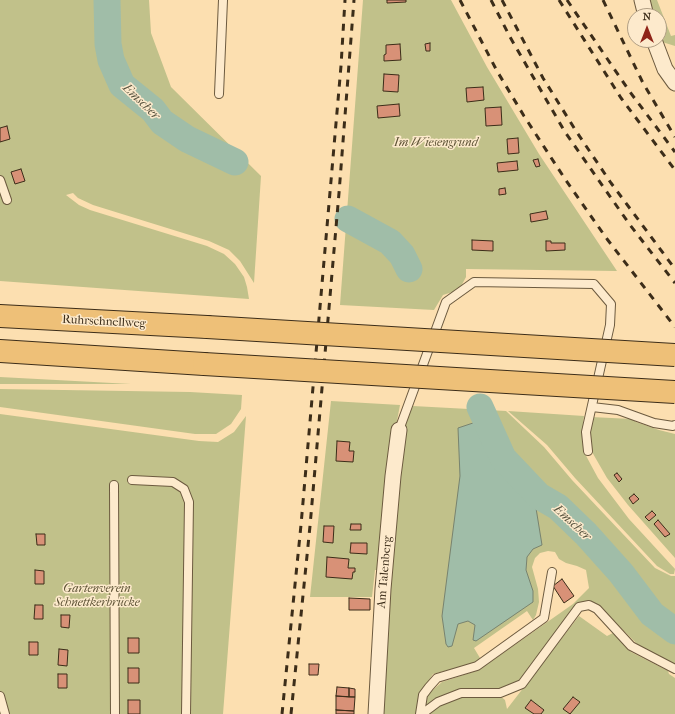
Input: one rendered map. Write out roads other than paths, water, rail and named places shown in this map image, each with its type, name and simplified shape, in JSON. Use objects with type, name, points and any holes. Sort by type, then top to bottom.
[{"type":"highway","name":"Ruhrschnellweg","points":[[0,316],[675,355]]},
{"type":"highway","points":[[0,351],[675,392]]},
{"type":"street","points":[[657,48],[665,69],[675,83]]},
{"type":"street","name":"Am Talenberg","points":[[376,714],[383,589],[393,476],[399,430]]},
{"type":"lane","points":[[219,94],[223,0]]},
{"type":"lane","points":[[0,180],[7,200]]},
{"type":"lane","points":[[399,430],[446,302],[474,282],[594,284],[611,304],[610,325],[586,432],[588,451]]},
{"type":"lane","points":[[592,407],[618,410],[654,423],[675,426]]},
{"type":"lane","points":[[132,480],[173,482],[184,489],[189,502],[186,714]]},
{"type":"lane","points":[[114,485],[115,714]]},
{"type":"lane","points":[[421,714],[423,695],[437,678],[477,666],[544,618],[552,572]]},
{"type":"lane","points":[[421,714],[438,702],[461,693],[500,693],[522,684],[579,607],[588,605],[597,609],[631,646],[675,669]]},
{"type":"lane","points":[[0,696],[5,714]]},
{"type":"waterway","name":"Emscher","points":[[107,0],[108,44],[111,60],[122,85],[153,110],[162,122],[187,139],[235,162]]},
{"type":"waterway","name":"Emscher","points":[[348,219],[390,242],[402,255],[409,269]]},
{"type":"waterway","name":"Emscher","points":[[480,407],[503,458],[539,496],[558,507],[586,534],[621,573],[652,614],[675,631]]},
{"type":"railway","points":[[282,714],[301,525],[341,66],[345,0]]},
{"type":"railway","points":[[291,714],[310,526],[354,0]]},
{"type":"railway","points":[[460,0],[497,71],[565,179],[607,239],[675,327]]},
{"type":"railway","points":[[491,0],[510,37],[565,132],[630,225],[675,283]]},
{"type":"railway","points":[[502,0],[543,78],[576,131],[611,183],[675,269]]},
{"type":"railway","points":[[559,0],[621,98],[675,170]]},
{"type":"railway","points":[[567,0],[630,92],[675,152]]},
{"type":"railway","points":[[603,0],[643,83],[675,137]]},
{"type":"park label","name":"Im Wiesengrund","points":[[436,143]]},
{"type":"park label","name":"Gartenverein Schnettkerbrücke","points":[[97,596]]}]
